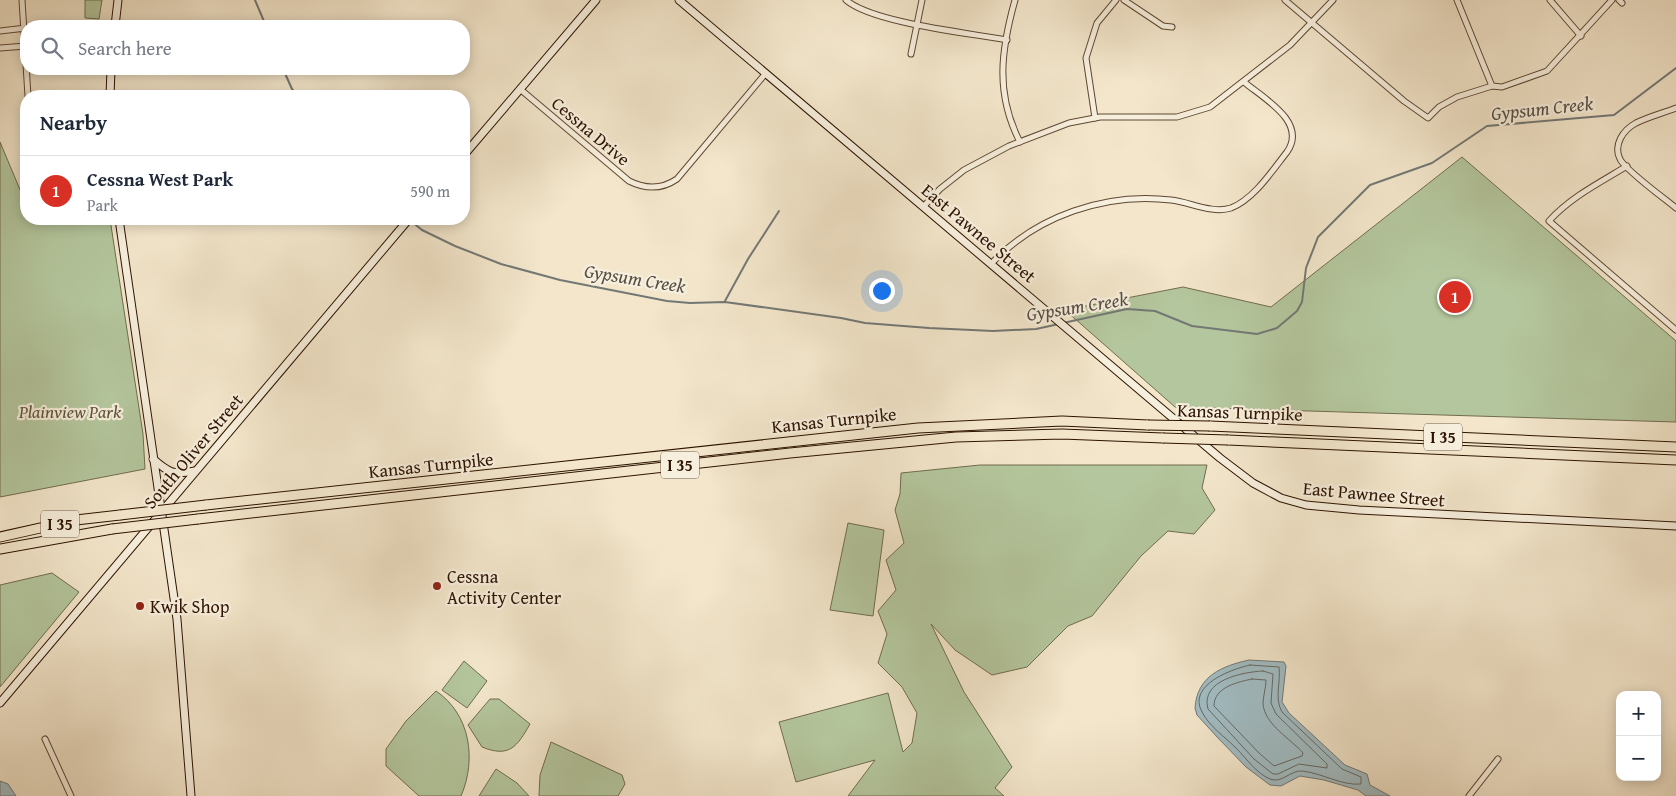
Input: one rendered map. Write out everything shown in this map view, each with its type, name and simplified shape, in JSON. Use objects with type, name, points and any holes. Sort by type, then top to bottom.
[{"type":"highway","name":"Kansas Turnpike","points":[[0,537],[76,520],[120,514],[918,428],[1062,422],[1210,426],[1676,447]]},
{"type":"highway","name":"Kansas Turnpike","points":[[0,549],[112,529],[790,453],[956,437],[1062,434],[1676,460]]},
{"type":"main road","points":[[116,20],[118,0]]},
{"type":"main road","points":[[470,148],[596,0]]},
{"type":"main road","name":"East Pawnee Street","points":[[679,0],[1241,475],[1270,493],[1293,502],[1359,510],[1676,526]]},
{"type":"main road","points":[[110,90],[111,75]]},
{"type":"main road","points":[[120,225],[177,619],[191,796]]},
{"type":"main road","name":"South Oliver Street","points":[[0,703],[404,225]]},
{"type":"main road","points":[[153,459],[174,474],[195,471]]},
{"type":"street","points":[[22,0],[24,20]]},
{"type":"street","points":[[846,0],[874,13],[917,25],[1007,40]]},
{"type":"street","points":[[911,54],[922,0]]},
{"type":"street","points":[[1015,0],[1001,82],[1006,110],[1020,142]]},
{"type":"street","points":[[1095,118],[1086,58],[1097,23],[1116,0]]},
{"type":"street","points":[[1124,0],[1163,26],[1172,27]]},
{"type":"street","points":[[1285,0],[1428,118],[1439,107],[1457,97],[1492,86],[1502,87],[1546,71],[1581,36],[1612,0]]},
{"type":"street","points":[[924,206],[940,189],[964,170],[1020,142],[1069,123],[1095,118],[1177,117],[1210,107],[1290,45],[1333,0]]},
{"type":"street","points":[[1457,0],[1492,86]]},
{"type":"street","points":[[1550,0],[1581,36]]},
{"type":"street","points":[[0,30],[20,28]]},
{"type":"street","points":[[0,48],[20,46]]},
{"type":"street","name":"Cessna Drive","points":[[520,89],[629,181],[641,187],[648,187],[669,184],[677,179],[766,73]]},
{"type":"street","points":[[27,75],[28,90]]},
{"type":"street","points":[[991,264],[1005,249],[1030,230],[1084,208],[1115,200],[1153,198],[1217,210],[1230,208],[1250,196],[1287,152],[1292,144],[1293,133],[1284,115],[1244,82]]},
{"type":"street","points":[[1676,108],[1636,123],[1627,130],[1620,139],[1618,146],[1620,161],[1676,208]]},
{"type":"street","points":[[1627,166],[1583,192],[1561,208],[1549,221],[1676,330]]},
{"type":"street","points":[[45,739],[71,796]]},
{"type":"street","points":[[1469,796],[1498,759]]},
{"type":"green space","points":[[85,0],[102,0],[99,19],[85,18]]},
{"type":"green space","name":"Plainview Park","points":[[0,142],[20,190],[20,225],[111,225],[143,434],[145,469],[0,497]]},
{"type":"green space","points":[[1462,157],[1676,341],[1676,422],[1175,407],[1065,310],[1183,287],[1271,307]]},
{"type":"green space","points":[[980,465],[1207,465],[1202,488],[1215,510],[1194,534],[1168,531],[1141,556],[1092,616],[1068,626],[1027,667],[992,675],[955,650],[931,624],[964,692],[1012,767],[995,788],[1004,796],[848,796],[875,760],[796,782],[779,722],[888,693],[903,752],[912,743],[917,713],[902,687],[878,663],[887,634],[878,611],[896,590],[886,560],[904,543],[895,510],[900,494],[901,473]]},
{"type":"green space","points":[[848,523],[884,530],[873,616],[830,610]]},
{"type":"green space","points":[[52,573],[79,592],[0,687],[0,585]]},
{"type":"green space","points":[[464,661],[487,681],[467,708],[442,690]]},
{"type":"green space","points":[[436,691],[456,712],[467,738],[469,767],[461,796],[419,796],[386,766],[386,749],[406,721]]},
{"type":"green space","points":[[490,699],[499,699],[530,724],[521,739],[506,751],[482,747],[468,725]]},
{"type":"green space","points":[[551,742],[622,775],[625,784],[618,796],[539,796],[540,775]]},
{"type":"green space","points":[[496,769],[517,783],[529,796],[479,796]]},
{"type":"water","points":[[1249,660],[1284,662],[1286,666],[1282,702],[1289,713],[1345,765],[1367,774],[1370,785],[1390,796],[1366,796],[1358,790],[1324,780],[1300,776],[1281,786],[1270,785],[1246,767],[1197,715],[1195,708],[1200,688],[1206,680],[1221,669]]},
{"type":"water","points":[[0,781],[8,784],[16,796],[0,796]]},
{"type":"waterway","name":"Gypsum Creek","points":[[255,0],[263,20]]},
{"type":"waterway","name":"Gypsum Creek","points":[[1063,323],[1127,309],[1155,311],[1192,326],[1257,334],[1277,328],[1297,311],[1302,302],[1306,268],[1318,237],[1370,185],[1432,163],[1487,126],[1614,115],[1676,68]]},
{"type":"waterway","name":"Gypsum Creek","points":[[286,75],[293,90]]},
{"type":"waterway","points":[[725,301],[748,259],[779,211]]},
{"type":"waterway","name":"Gypsum Creek","points":[[416,225],[422,230],[455,246],[501,264],[560,280],[667,301],[690,303],[725,302],[865,323],[929,328],[993,331],[1036,329],[1059,324]]},
{"type":"place","name":"Cessna West Park","points":[[1455,297]]},
{"type":"place","name":"Cessna Activity Center","points":[[437,586]]},
{"type":"place","name":"Kwik Shop","points":[[140,606]]}]
